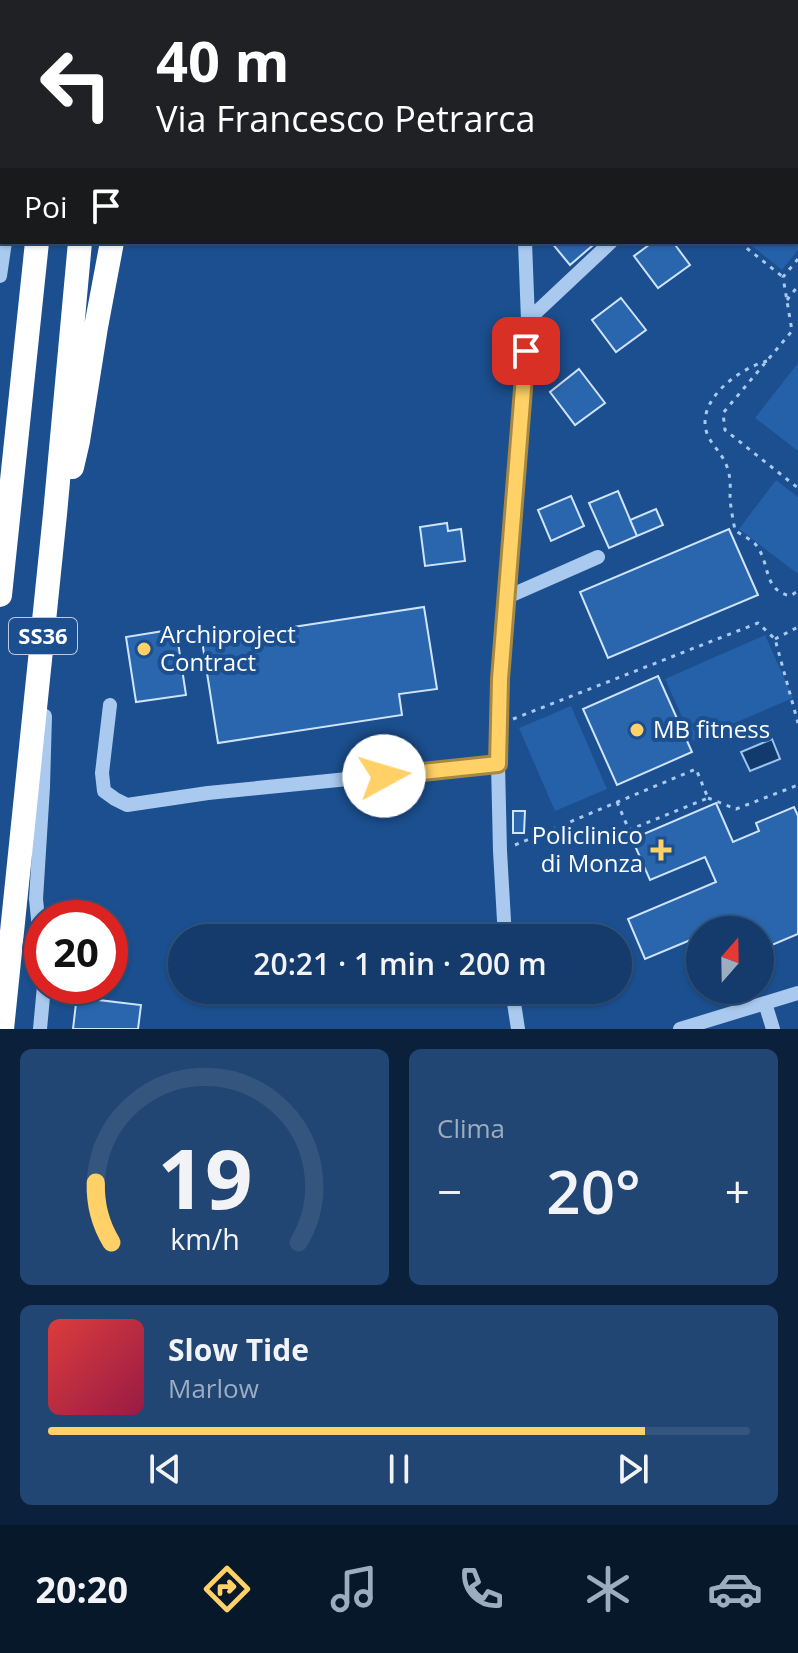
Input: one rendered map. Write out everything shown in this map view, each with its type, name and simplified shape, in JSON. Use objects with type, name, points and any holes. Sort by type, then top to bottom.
[{"type":"highway","name":"SS36","points":[[0,595],[37,244]]},
{"type":"highway","name":"SS36","points":[[2,1029],[80,244]]},
{"type":"highway","points":[[55,514],[78,441],[112,244]]},
{"type":"street","points":[[0,276],[5,244]]},
{"type":"street","points":[[504,924],[498,764],[500,679],[528,320],[525,244]]},
{"type":"street","points":[[528,320],[609,244]]},
{"type":"street","points":[[507,597],[598,557]]},
{"type":"street","points":[[36,900],[49,643],[47,592]]},
{"type":"street","points":[[110,705],[102,773],[104,791],[127,805],[208,793],[498,764]]},
{"type":"street","points":[[774,1000],[798,993]]},
{"type":"street","points":[[40,1029],[42,1004]]},
{"type":"street","points":[[514,1004],[518,1029]]},
{"type":"street","points":[[680,1029],[762,1004]]},
{"type":"street","points":[[765,1004],[773,1029]]},
{"type":"path","points":[[0,118],[0,155]]},
{"type":"path","points":[[742,244],[783,277],[792,331],[723,413],[725,430],[798,488]]},
{"type":"path","points":[[783,277],[798,259]]},
{"type":"path","points":[[787,300],[798,286]]},
{"type":"path","points":[[767,361],[734,377],[719,391],[707,406],[705,421],[708,436],[723,456],[730,476],[735,530],[756,545],[773,587],[790,596],[798,591]]},
{"type":"path","points":[[499,725],[758,623],[775,639],[798,723]]},
{"type":"path","points":[[775,639],[798,627]]},
{"type":"path","points":[[500,851],[696,769],[708,798]]},
{"type":"path","points":[[629,830],[708,798],[736,809],[798,785]]},
{"type":"path","points":[[617,802],[629,830],[643,835]]},
{"type":"shaded area","points":[[750,244],[798,244],[798,250],[782,270]]},
{"type":"shaded area","points":[[798,363],[798,451],[755,418]]},
{"type":"shaded area","points":[[776,480],[798,497],[798,574],[739,529]]},
{"type":"shaded area","points":[[765,635],[793,698],[693,741],[665,679]]},
{"type":"shaded area","points":[[571,706],[607,789],[555,811],[519,728]]},
{"type":"shaded area","points":[[772,739],[780,759],[750,771],[741,752]]},
{"type":"building","points":[[553,244],[590,244],[592,246],[570,265]]},
{"type":"building","points":[[650,244],[674,244],[690,265],[658,288],[634,256]]},
{"type":"building","points":[[621,298],[646,330],[616,352],[592,320]]},
{"type":"building","points":[[579,369],[605,403],[575,425],[550,392]]},
{"type":"building","points":[[618,491],[637,536],[609,548],[589,503]]},
{"type":"building","points":[[571,496],[584,526],[551,541],[538,510]]},
{"type":"building","points":[[656,509],[663,525],[637,536],[630,520]]},
{"type":"building","points":[[447,523],[448,531],[461,529],[465,561],[425,566],[420,527]]},
{"type":"building","points":[[729,529],[758,595],[608,658],[580,592]]},
{"type":"building","points":[[424,607],[437,689],[399,694],[402,715],[218,743],[202,641]]},
{"type":"building","points":[[176,629],[186,695],[136,702],[126,637]]},
{"type":"building","name":"MB fitness","points":[[658,676],[692,752],[617,785],[583,709]]},
{"type":"building","points":[[716,803],[733,842],[759,831],[756,823],[794,807],[798,816],[798,934],[774,944],[774,916],[686,916],[686,942],[645,959],[628,919],[716,882],[705,857],[650,880],[632,839]]},
{"type":"building","points":[[513,811],[525,811],[524,833],[513,833]]},
{"type":"building","points":[[76,1004],[141,1005],[138,1029],[73,1029]]},
{"type":"place","name":"Archiproject Contract","points":[[144,649]]},
{"type":"place","name":"MB fitness","points":[[637,730]]},
{"type":"place","name":"Policlinico di Monza","points":[[661,850]]},
{"type":"route","points":[[384,776],[498,764],[500,679],[526,351]]}]
